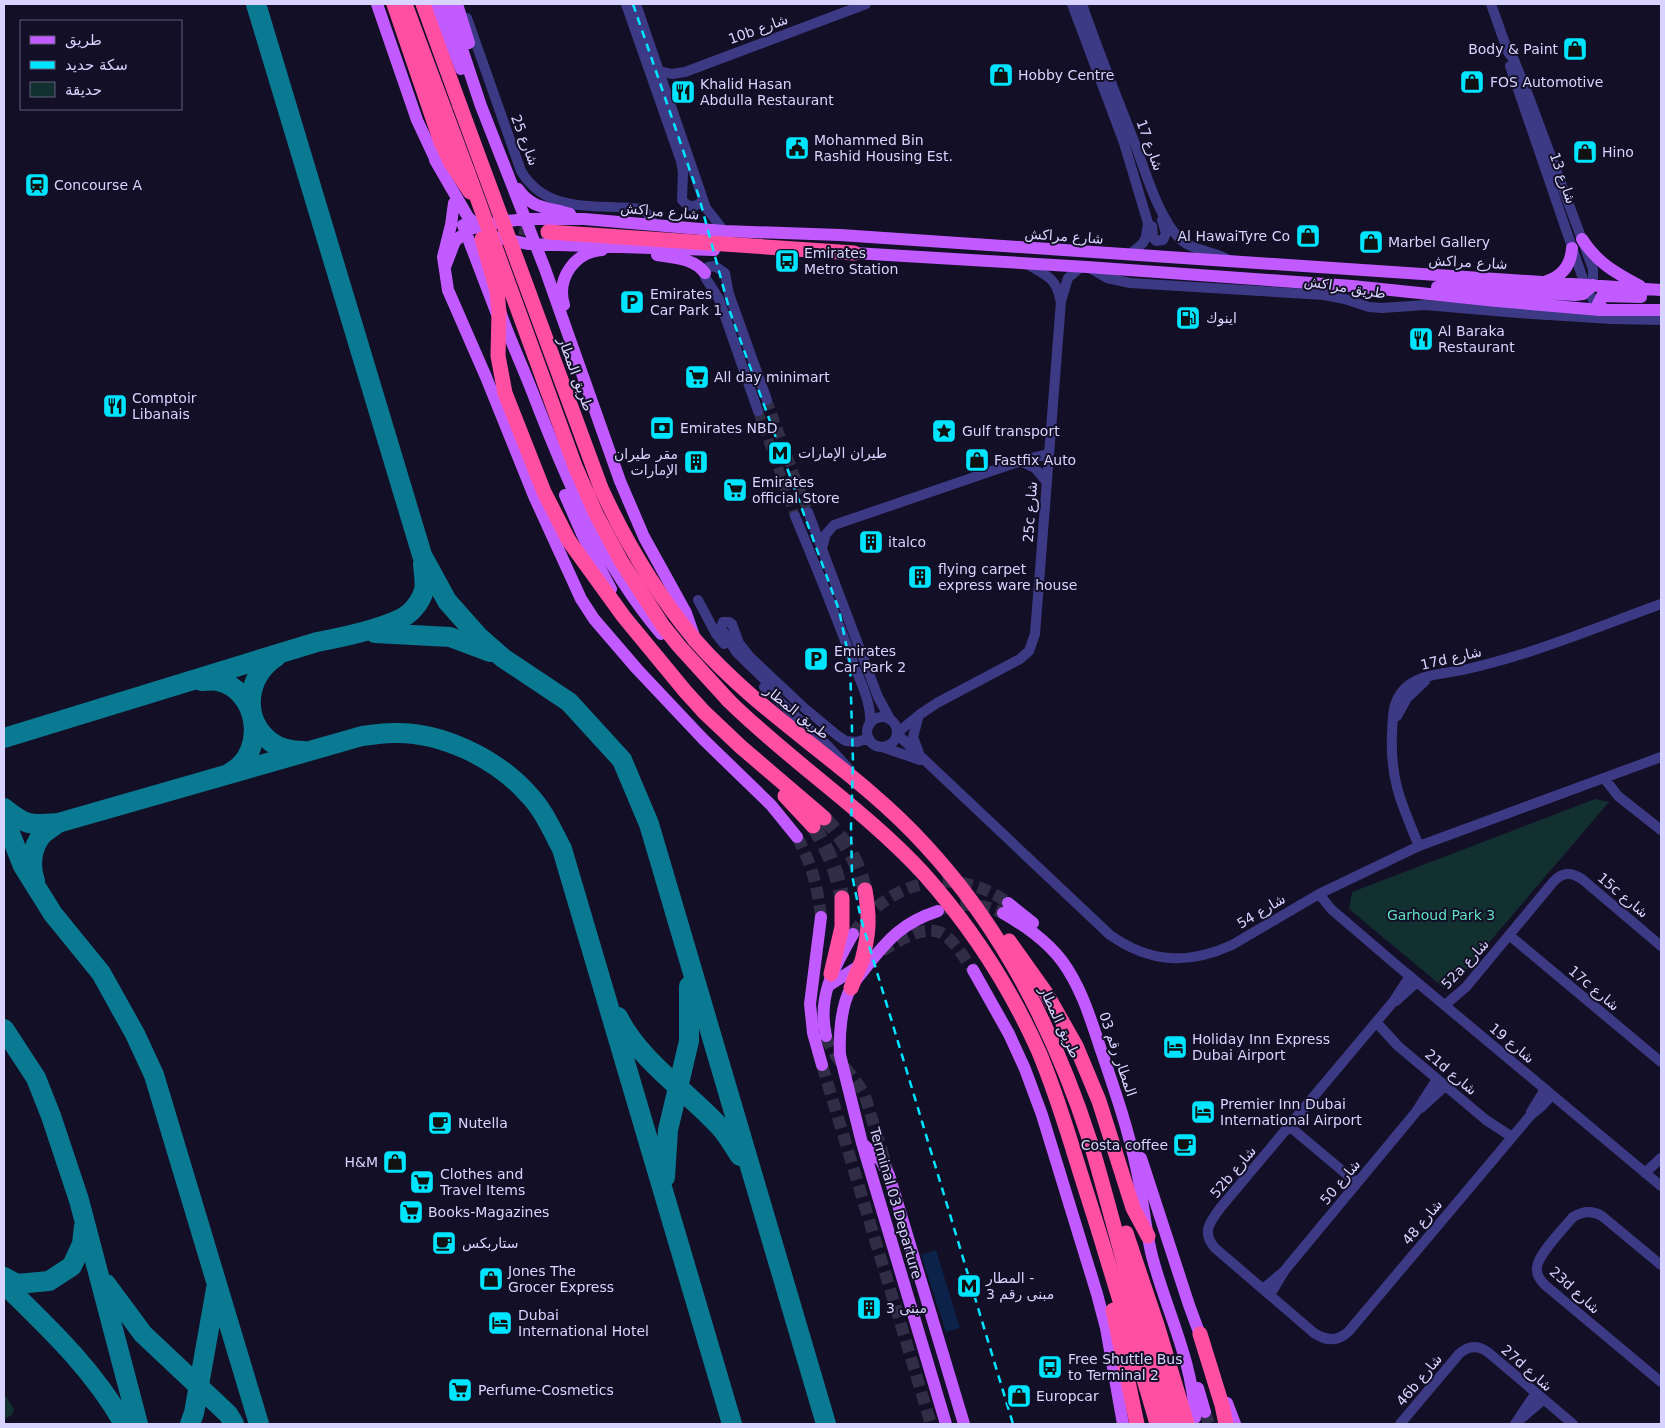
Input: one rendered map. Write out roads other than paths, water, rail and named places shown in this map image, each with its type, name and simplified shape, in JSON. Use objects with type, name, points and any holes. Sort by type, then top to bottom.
[{"type":"highway","points":[[386,4],[428,103]]},
{"type":"highway","points":[[394,4],[446,153],[470,192]]},
{"type":"highway","points":[[405,4],[575,466],[596,514],[625,568],[663,626],[729,701],[747,719],[891,841],[923,874],[967,927],[1006,987],[1040,1054],[1065,1122],[1157,1424]]},
{"type":"highway","name":"طريق المطار","points":[[423,4],[601,488],[620,528],[642,567],[667,604],[695,640],[725,673],[758,702],[859,782],[911,829],[956,882],[1000,945],[1038,1010],[1071,1086],[1100,1172],[1117,1237],[1172,1424]]},
{"type":"highway","points":[[467,170],[472,207],[497,291],[499,312],[498,356],[505,392],[544,492],[569,541],[618,610],[717,728],[819,822]]},
{"type":"highway","points":[[548,232],[854,252]]},
{"type":"highway","points":[[956,882],[975,898],[1000,930],[1046,993],[1067,1028],[1092,1083],[1133,1208],[1148,1236]]},
{"type":"highway","points":[[859,971],[869,923],[865,890]]},
{"type":"highway","points":[[830,980],[842,927],[842,898]]},
{"type":"highway","points":[[1100,1172],[1115,1205],[1138,1267],[1159,1332],[1196,1418]]},
{"type":"highway","points":[[1094,1214],[1100,1258],[1116,1320],[1137,1424]]},
{"type":"highway","points":[[1200,1334],[1222,1404],[1226,1424]]},
{"type":"main road","points":[[377,4],[417,120],[454,202],[495,311],[510,340]]},
{"type":"main road","points":[[436,4],[460,69],[481,106]]},
{"type":"main road","points":[[447,4],[481,106],[510,178],[520,220],[536,245],[620,481],[634,516],[686,614],[695,640]]},
{"type":"main road","points":[[459,4],[475,65],[475,87]]},
{"type":"main road","points":[[435,160],[463,210],[482,226],[520,243],[708,250]]},
{"type":"main road","points":[[510,178],[533,204],[584,219]]},
{"type":"main road","points":[[454,202],[443,258],[445,278],[450,295],[486,377],[537,504],[587,610],[670,705],[771,805],[797,837]]},
{"type":"main road","name":"شارع مراكش","points":[[466,232],[482,226],[520,220],[584,219],[724,231],[840,235],[1129,256],[1545,282],[1588,287],[1661,290]]},
{"type":"main road","points":[[520,220],[497,234],[486,250],[485,266],[510,340],[558,461],[590,526],[638,606],[678,653],[729,701]]},
{"type":"main road","points":[[445,267],[455,242],[466,232]]},
{"type":"main road","points":[[1582,239],[1604,265],[1646,289]]},
{"type":"main road","points":[[520,243],[531,255],[537,266],[580,382],[596,413]]},
{"type":"main road","points":[[1545,282],[1557,277],[1566,268],[1570,261],[1572,248]]},
{"type":"main road","points":[[570,339],[570,325],[562,293],[564,280],[570,267],[580,257],[592,251],[606,250],[693,254],[708,250]]},
{"type":"main road","name":"شارع مراكش","points":[[708,250],[826,256],[854,252],[1026,264],[1084,266],[1352,286],[1602,310],[1661,310]]},
{"type":"main road","points":[[632,252],[684,259],[693,263],[705,273]]},
{"type":"main road","points":[[1410,292],[1428,286],[1579,295],[1588,287]]},
{"type":"main road","points":[[1602,310],[1598,304],[1602,296],[1661,298]]},
{"type":"main road","points":[[558,461],[561,485],[583,536],[607,583],[640,637]]},
{"type":"main road","name":"المطار رقم 03","points":[[1006,908],[1046,943],[1061,960],[1087,1006],[1120,1103],[1137,1171],[1153,1259],[1178,1335],[1196,1418]]},
{"type":"main road","points":[[830,980],[859,971],[898,931],[921,917],[938,911]]},
{"type":"main road","points":[[821,917],[810,996],[810,1012],[812,1029],[822,1065]]},
{"type":"main road","points":[[826,1036],[823,1018],[824,997],[830,980],[853,934]]},
{"type":"main road","points":[[973,970],[1009,1034],[1025,1069],[1042,1115],[1106,1328],[1123,1424]]},
{"type":"main road","name":"Terminal 03 Departure","points":[[859,971],[840,1027],[840,1055],[862,1143],[946,1424]]},
{"type":"main road","points":[[812,1029],[823,1018]]},
{"type":"main road","points":[[1120,1103],[1146,1173],[1200,1334],[1234,1424]]},
{"type":"main road","points":[[862,1143],[881,1161],[889,1175],[964,1424]]},
{"type":"street","name":"شارع 25","points":[[459,4],[477,44],[488,81],[521,171],[530,184],[545,196],[561,202],[643,210],[648,214],[654,225]]},
{"type":"street","points":[[626,4],[702,200],[711,216],[724,231]]},
{"type":"street","points":[[636,4],[659,71],[681,147],[683,172],[682,200],[690,206],[695,206],[702,200]]},
{"type":"street","name":"10b شارع","points":[[659,71],[672,74],[685,72],[866,4]]},
{"type":"street","name":"شارع 17","points":[[1072,4],[1119,130],[1148,223],[1148,230],[1143,243],[1129,256]]},
{"type":"street","name":"شارع 13","points":[[1491,4],[1508,52],[1510,66],[1572,248],[1588,287],[1602,310]]},
{"type":"street","name":"شارع 17","points":[[1085,7],[1156,198],[1171,227],[1182,240],[1195,248],[1218,254],[1231,261]]},
{"type":"street","name":"شارع 13","points":[[1508,52],[1516,65],[1527,92],[1593,269],[1588,287]]},
{"type":"street","points":[[1142,202],[1151,218],[1153,238],[1160,241],[1163,240],[1166,233],[1156,198]]},
{"type":"street","name":"25c شارع","points":[[1026,264],[1054,281],[1061,301]]},
{"type":"street","points":[[758,411],[719,299],[707,280],[706,269],[712,266],[719,268],[725,273],[729,294],[767,400]]},
{"type":"street","name":"25c شارع","points":[[897,734],[917,716],[943,699],[1020,659],[1032,646],[1035,634],[1061,301],[1066,283],[1072,274],[1084,266]]},
{"type":"street","name":"طريق مراكش","points":[[1084,266],[1107,278],[1130,283],[1324,295],[1345,299],[1369,307],[1425,305],[1612,319],[1661,320]]},
{"type":"street","points":[[822,548],[826,534],[834,525],[1020,461],[1048,454]]},
{"type":"street","points":[[1020,461],[1035,468],[1046,480]]},
{"type":"street","points":[[795,516],[837,619],[870,709],[869,738],[875,744],[882,747],[893,742],[897,734],[896,726],[878,697],[808,512]]},
{"type":"street","points":[[698,600],[716,634],[741,665],[840,758],[859,782]]},
{"type":"street","name":"17d شارع","points":[[1419,846],[1395,783],[1391,750],[1394,707],[1402,691],[1414,682],[1524,653],[1661,604]]},
{"type":"street","points":[[770,692],[768,684],[746,663],[729,642],[721,628],[723,622],[732,624],[739,643],[750,657],[829,730],[846,741],[856,742],[869,738]]},
{"type":"street","points":[[917,716],[913,737],[922,760]]},
{"type":"street","name":"25c شارع","points":[[891,720],[917,716]]},
{"type":"street","points":[[870,724],[879,717],[891,720]]},
{"type":"street","name":"شارع 54","points":[[897,734],[922,760],[1110,935],[1144,953],[1172,958],[1188,958],[1218,951],[1232,945],[1319,894],[1419,846],[1661,757]]},
{"type":"street","name":"شارع 54","points":[[882,747],[922,760]]},
{"type":"street","points":[[1609,776],[1613,790],[1661,830]]},
{"type":"street","name":"15c شارع","points":[[1563,874],[1570,873],[1582,879],[1661,946]]},
{"type":"street","name":"52a شارع","points":[[1448,1008],[1554,882],[1563,874]]},
{"type":"street","name":"شارع 19","points":[[1329,889],[1333,901],[1345,920]]},
{"type":"street","name":"شارع 19","points":[[1319,894],[1331,909],[1661,1186]]},
{"type":"street","name":"17c شارع","points":[[1510,935],[1661,1062]]},
{"type":"street","name":"52b شارع","points":[[1332,1340],[1314,1333],[1215,1248],[1210,1242],[1208,1226],[1221,1207],[1413,979]]},
{"type":"street","name":"21d شارع","points":[[1373,1025],[1509,1140]]},
{"type":"street","name":"شارع 50","points":[[1267,1292],[1441,1082]]},
{"type":"street","name":"شارع 48","points":[[1332,1340],[1344,1336],[1349,1331],[1509,1140],[1530,1116],[1542,1106],[1549,1092]]},
{"type":"street","points":[[1289,1126],[1357,1183]]},
{"type":"street","points":[[1648,1175],[1661,1158]]},
{"type":"street","points":[[1648,1175],[1661,1163]]},
{"type":"street","name":"23d شارع","points":[[1661,1265],[1602,1216],[1591,1212],[1578,1214],[1573,1217],[1543,1254],[1536,1268],[1537,1274],[1545,1285],[1661,1382]]},
{"type":"street","name":"27d شارع","points":[[1459,1354],[1470,1347],[1485,1350],[1573,1424]]},
{"type":"street","name":"46b شارع","points":[[1400,1424],[1459,1354]]},
{"type":"street","points":[[1517,1422],[1539,1397]]},
{"type":"water","points":[[936,1250],[960,1328],[946,1332],[921,1255]]},
{"type":"tunnel","points":[[499,217],[519,227],[548,232]]},
{"type":"tunnel","points":[[767,400],[808,512]]},
{"type":"tunnel","points":[[758,411],[795,516]]},
{"type":"tunnel","points":[[824,818],[850,851],[865,890]]},
{"type":"tunnel","points":[[813,826],[831,860],[842,898]]},
{"type":"tunnel","points":[[797,837],[813,876],[821,917]]},
{"type":"tunnel","points":[[853,934],[868,916],[885,901],[904,890],[924,884],[945,881],[966,884],[988,891],[1008,903]]},
{"type":"tunnel","points":[[943,909],[958,905],[973,905],[1003,913]]},
{"type":"tunnel","points":[[882,951],[913,934],[931,931],[939,932],[954,944],[973,970]]},
{"type":"tunnel","points":[[826,1036],[839,1060],[865,1096],[888,1171]]},
{"type":"tunnel","points":[[822,1065],[931,1424]]},
{"type":"tunnel","points":[[1205,1412],[1209,1424]]},
{"type":"railway","points":[[633,4],[699,197],[730,312],[839,610],[850,663],[853,762],[852,875],[861,919],[1013,1424]]},
{"type":"place","name":"Body & Paint","points":[[1575,49]]},
{"type":"place","name":"Hobby Centre","points":[[1001,75]]},
{"type":"place","name":"FOS Automotive","points":[[1472,82]]},
{"type":"place","name":"Khalid Hasan Abdulla Restaurant","points":[[683,92]]},
{"type":"place","name":"Mohammed Bin Rashid Housing Est.","points":[[797,148]]},
{"type":"place","name":"Hino","points":[[1585,152]]},
{"type":"place","name":"Concourse A","points":[[37,185]]},
{"type":"place","name":"Al HawaiTyre Co","points":[[1308,236]]},
{"type":"place","name":"Marbel Gallery","points":[[1371,242]]},
{"type":"place","name":"Emirates Metro Station","points":[[787,261]]},
{"type":"place","name":"Emirates Car Park 1","points":[[632,302]]},
{"type":"place","name":"اينوك","points":[[1188,318]]},
{"type":"place","name":"Al Baraka Restaurant","points":[[1421,339]]},
{"type":"place","name":"All day minimart","points":[[697,377]]},
{"type":"place","name":"Comptoir Libanais","points":[[115,406]]},
{"type":"place","name":"Emirates NBD","points":[[662,428]]},
{"type":"place","name":"Gulf transport","points":[[944,431]]},
{"type":"place","name":"طيران الإمارات","points":[[780,453]]},
{"type":"place","name":"Fastfix Auto","points":[[977,460]]},
{"type":"place","name":"مقر طيران الإمارات","points":[[696,462]]},
{"type":"place","name":"Emirates official Store","points":[[735,490]]},
{"type":"place","name":"italco","points":[[871,542]]},
{"type":"place","name":"flying carpet express ware house","points":[[920,577]]},
{"type":"place","name":"Emirates Car Park 2","points":[[816,659]]},
{"type":"place","name":"Holiday Inn Express Dubai Airport","points":[[1175,1047]]},
{"type":"place","name":"Premier Inn Dubai International Airport","points":[[1203,1112]]},
{"type":"place","name":"Nutella","points":[[440,1123]]},
{"type":"place","name":"Costa coffee","points":[[1185,1145]]},
{"type":"place","name":"H&M","points":[[395,1162]]},
{"type":"place","name":"Clothes and Travel Items","points":[[422,1182]]},
{"type":"place","name":"Books-Magazines","points":[[411,1212]]},
{"type":"place","name":"ستاربكس","points":[[444,1243]]},
{"type":"place","name":"Jones The Grocer Express","points":[[491,1279]]},
{"type":"place","name":"المطار - مبنى رقم 3","points":[[969,1286]]},
{"type":"place","name":"مبنى 3","points":[[869,1308]]},
{"type":"place","name":"Dubai International Hotel","points":[[500,1323]]},
{"type":"place","name":"Free Shuttle Bus to Terminal 2","points":[[1050,1367]]},
{"type":"place","name":"Perfume-Cosmetics","points":[[460,1390]]},
{"type":"place","name":"Europcar","points":[[1019,1396]]},
{"type":"park label","name":"Garhoud Park 3","points":[[1441,915]]}]
